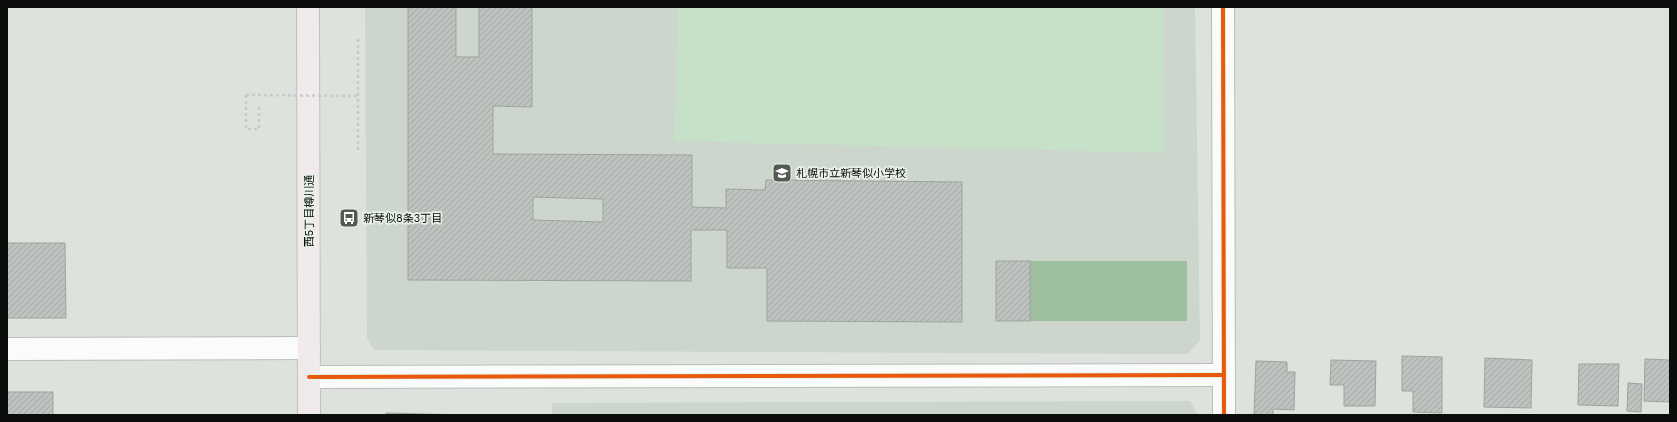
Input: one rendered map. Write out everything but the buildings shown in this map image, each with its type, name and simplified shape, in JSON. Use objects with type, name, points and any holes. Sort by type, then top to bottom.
[{"type":"main road","name":"西5丁目樽川通","points":[[308,7],[309,415]]},
{"type":"street","points":[[1223,7],[1224,415]]},
{"type":"street","points":[[7,349],[309,348]]},
{"type":"street","points":[[309,377],[1224,375]]},
{"type":"path","points":[[358,39],[358,150]]},
{"type":"path","points":[[259,104],[259,130],[246,129],[246,95],[359,96]]},
{"type":"shaded area","name":"札幌市立新琴似小学校","points":[[365,7],[1195,7],[1200,341],[1187,354],[374,350],[367,338]]},
{"type":"shaded area","points":[[678,7],[1164,7],[1165,153],[674,141]]},
{"type":"shaded area","points":[[1030,261],[1187,261],[1187,321],[1030,321]]},
{"type":"shaded area","points":[[1190,401],[1198,415],[552,415],[552,403]]},
{"type":"cycle path","points":[[1223,7],[1224,415]]},
{"type":"cycle path","points":[[309,377],[1224,375]]},
{"type":"place","name":"札幌市立新琴似小学校","points":[[782,173]]},
{"type":"place","name":"新琴似8条3丁目","points":[[349,218]]}]
